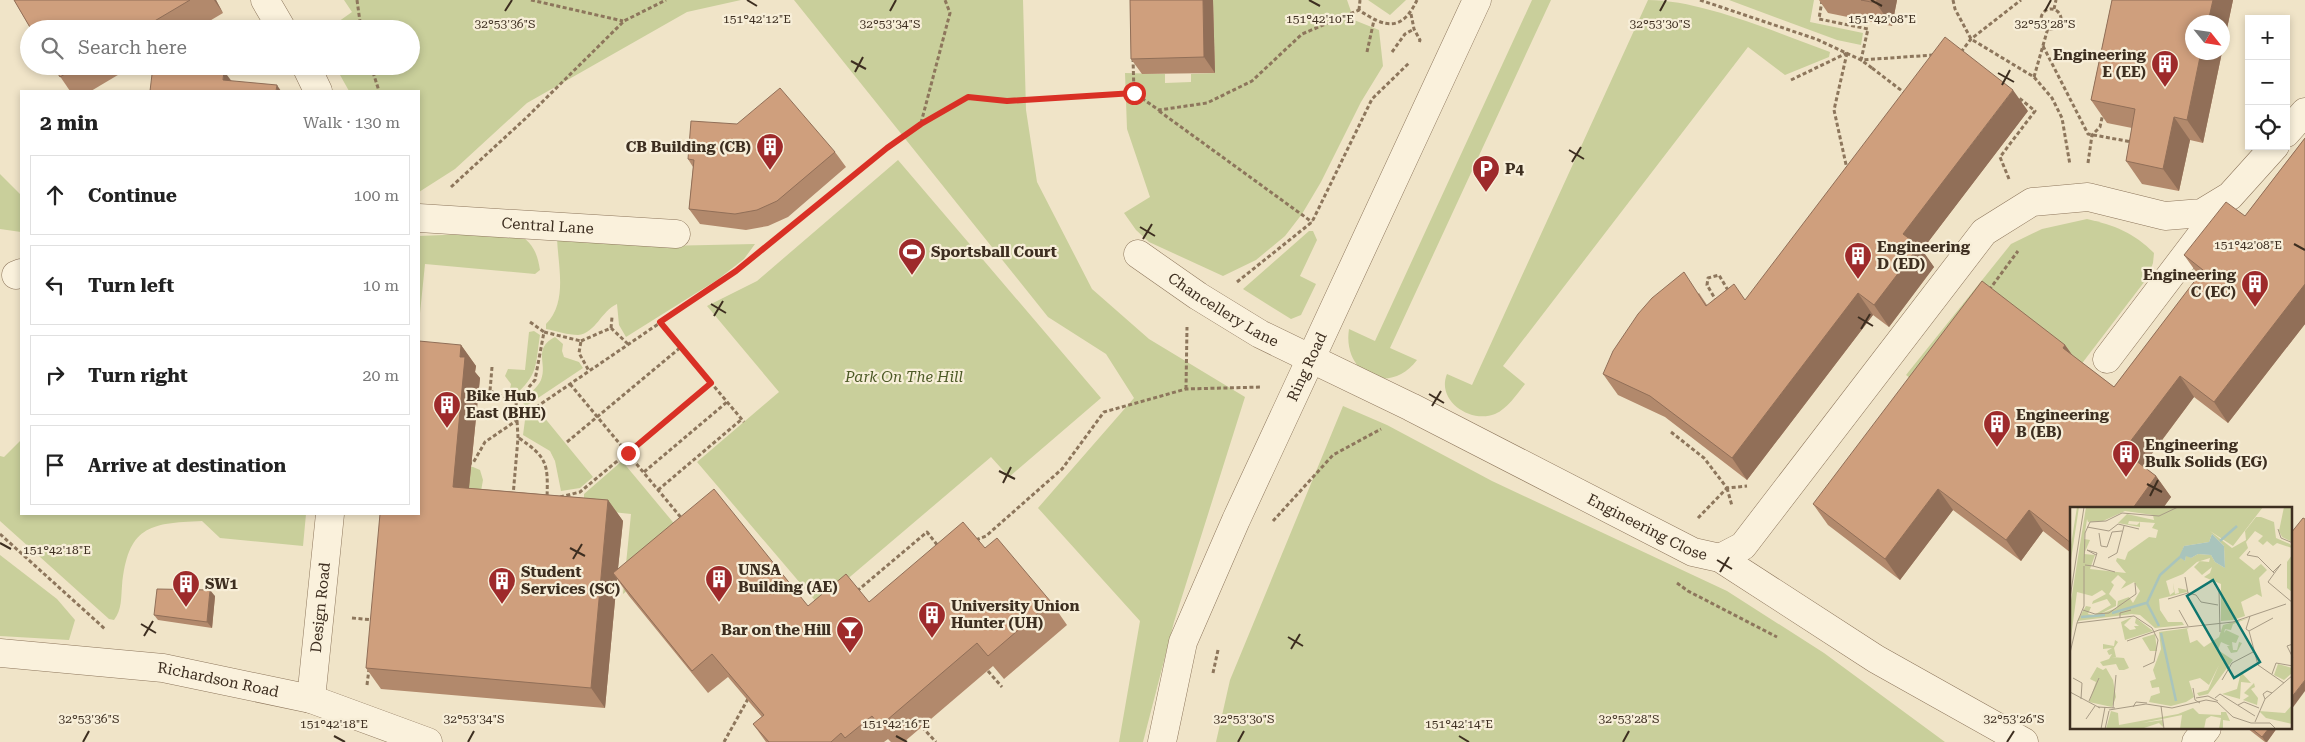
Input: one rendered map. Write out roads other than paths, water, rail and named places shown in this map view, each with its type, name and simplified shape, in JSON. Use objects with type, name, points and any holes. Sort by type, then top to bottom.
[{"type":"street","points":[[265,0],[277,20]]},
{"type":"street","name":"Ring Road","points":[[1162,742],[1183,642],[1236,520],[1312,360],[1477,0]]},
{"type":"street","points":[[310,75],[318,90]]},
{"type":"street","points":[[2290,129],[2305,112]]},
{"type":"street","points":[[2107,359],[2230,196],[2271,150]]},
{"type":"street","points":[[1720,558],[1743,546],[1984,232],[2032,202],[2088,197],[2165,216],[2202,213],[2230,196]]},
{"type":"street","name":"Central Lane","points":[[420,218],[676,234]]},
{"type":"street","name":"Chancellery Lane","points":[[1138,254],[1198,296],[1260,334],[1312,360]]},
{"type":"street","name":"Engineering Close","points":[[1312,360],[1411,407],[1693,552],[1720,558],[1876,660],[2024,742]]},
{"type":"street","name":"Design Road","points":[[311,699],[330,515]]},
{"type":"street","name":"Richardson Road","points":[[0,654],[163,668],[311,699],[428,742]]},
{"type":"street","points":[[2196,742],[2205,730]]},
{"type":"place","name":"Engineering E (EE)","points":[[2165,88]]},
{"type":"place","name":"CB Building (CB)","points":[[770,171]]},
{"type":"place","name":"P4","points":[[1486,193]]},
{"type":"place","name":"Sportsball Court","points":[[912,276]]},
{"type":"place","name":"Engineering D (ED)","points":[[1858,280]]},
{"type":"place","name":"Engineering C (EC)","points":[[2255,308]]},
{"type":"place","name":"Bike Hub East (BHE)","points":[[447,429]]},
{"type":"place","name":"Engineering B (EB)","points":[[1997,448]]},
{"type":"place","name":"Engineering Bulk Solids (EG)","points":[[2126,478]]},
{"type":"place","name":"UNSA Building (AE)","points":[[719,603]]},
{"type":"place","name":"Student Services (SC)","points":[[502,605]]},
{"type":"place","name":"SW1","points":[[186,608]]},
{"type":"place","name":"University Union Hunter (UH)","points":[[932,639]]},
{"type":"place","name":"Bar on the Hill","points":[[850,654]]},
{"type":"park label","name":"Park On The Hill","points":[[904,377]]}]
